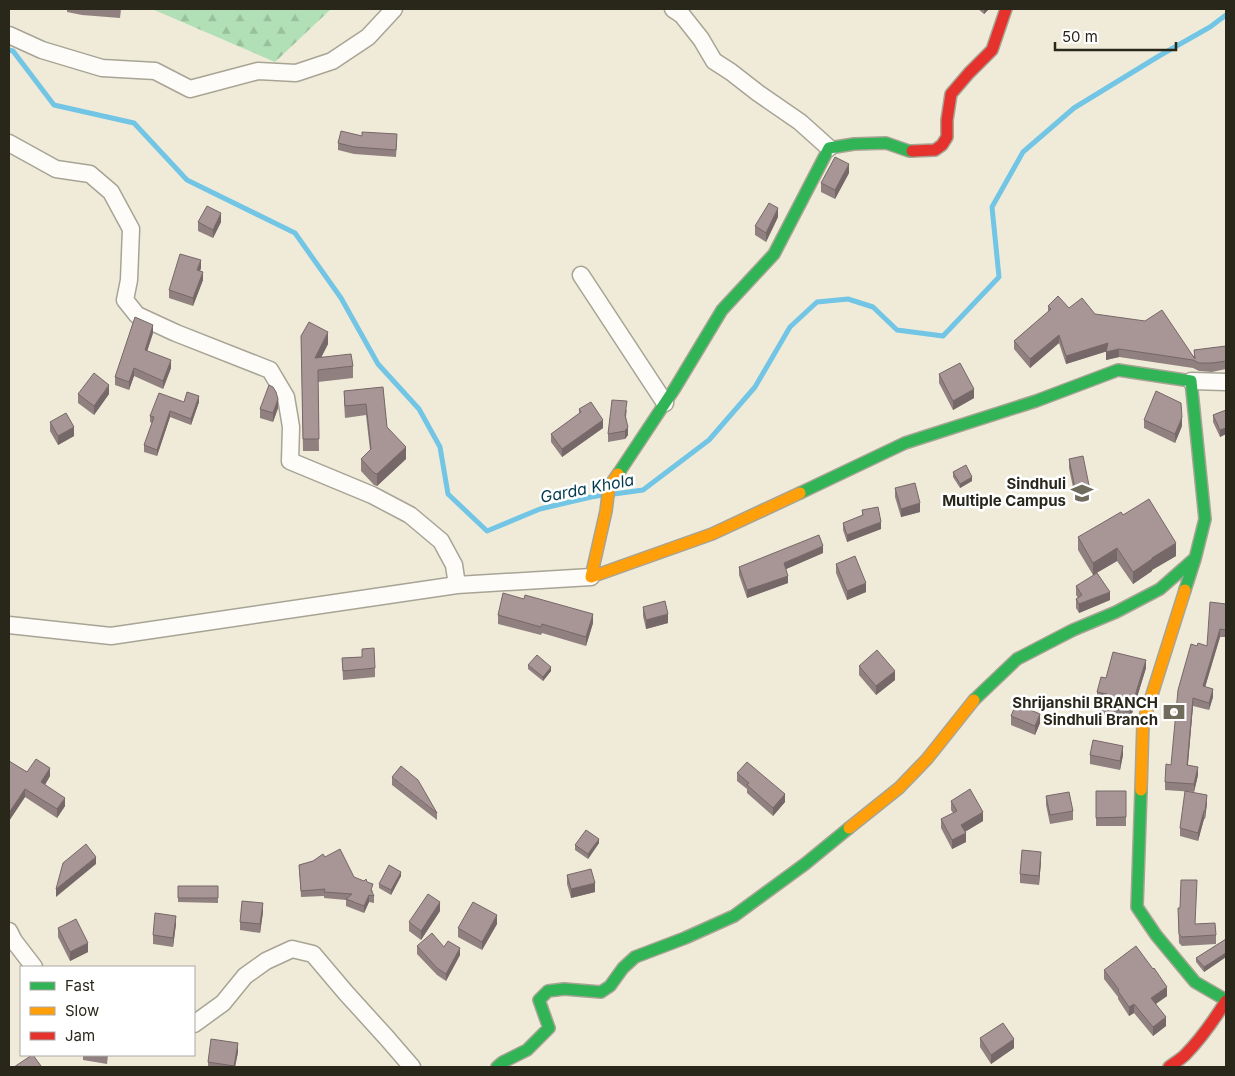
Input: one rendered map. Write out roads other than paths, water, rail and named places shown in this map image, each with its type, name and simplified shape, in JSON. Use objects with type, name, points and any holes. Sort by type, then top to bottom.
[{"type":"main road","points":[[591,577],[606,511],[609,487],[665,403],[722,310],[774,254],[829,148],[854,144],[886,143],[909,151],[935,150],[942,145],[948,137],[947,120],[951,94],[992,50],[1006,9]]},
{"type":"main road","points":[[591,577],[712,534],[905,443],[1036,401],[1118,370],[1191,381],[1205,519],[1195,558],[1143,723],[1137,907],[1156,935],[1195,982],[1226,1001],[1184,1056],[1168,1067]]},
{"type":"main road","points":[[497,1067],[527,1050],[549,1028],[539,1000],[548,991],[564,988],[601,992],[610,986],[635,957],[686,938],[734,916],[805,864],[899,788],[927,759],[975,699],[1017,659],[1160,589],[1195,558]]},
{"type":"street","points":[[9,35],[42,50],[102,68],[155,71],[190,89],[258,72],[296,73],[332,61],[368,37],[394,9]]},
{"type":"street","points":[[673,9],[682,15],[701,39],[714,61],[800,122],[829,148]]},
{"type":"street","points":[[9,142],[56,169],[90,174],[111,192],[131,229],[129,280],[125,300],[137,315],[176,334],[270,370],[286,397],[292,427],[290,461],[372,495],[410,515],[441,541],[454,565],[457,585]]},
{"type":"street","points":[[581,275],[665,403]]},
{"type":"street","points":[[1191,381],[1226,382]]},
{"type":"street","points":[[9,625],[112,636],[457,585],[591,577]]},
{"type":"street","points":[[9,931],[14,941],[33,966]]},
{"type":"street","points":[[195,1023],[223,1003],[245,976],[266,961],[292,949],[313,954],[346,994],[412,1067]]},
{"type":"waterway","name":"Garda Khola","points":[[614,494],[643,490],[709,440],[755,387],[790,327],[817,302],[848,299],[873,307],[897,330],[943,336],[999,277],[992,207],[1023,152],[1074,108],[1210,27],[1226,15]]},
{"type":"waterway","points":[[9,50],[13,51],[54,105],[134,123],[187,180],[295,233],[341,298],[378,364],[419,409],[440,447],[448,494],[487,531],[540,509],[603,495]]},
{"type":"place","name":"Sindhuli Multiple Campus","points":[[1082,493]]},
{"type":"place","name":"Shrijanshil BRANCH Sindhuli Branch","points":[[1174,712]]}]
